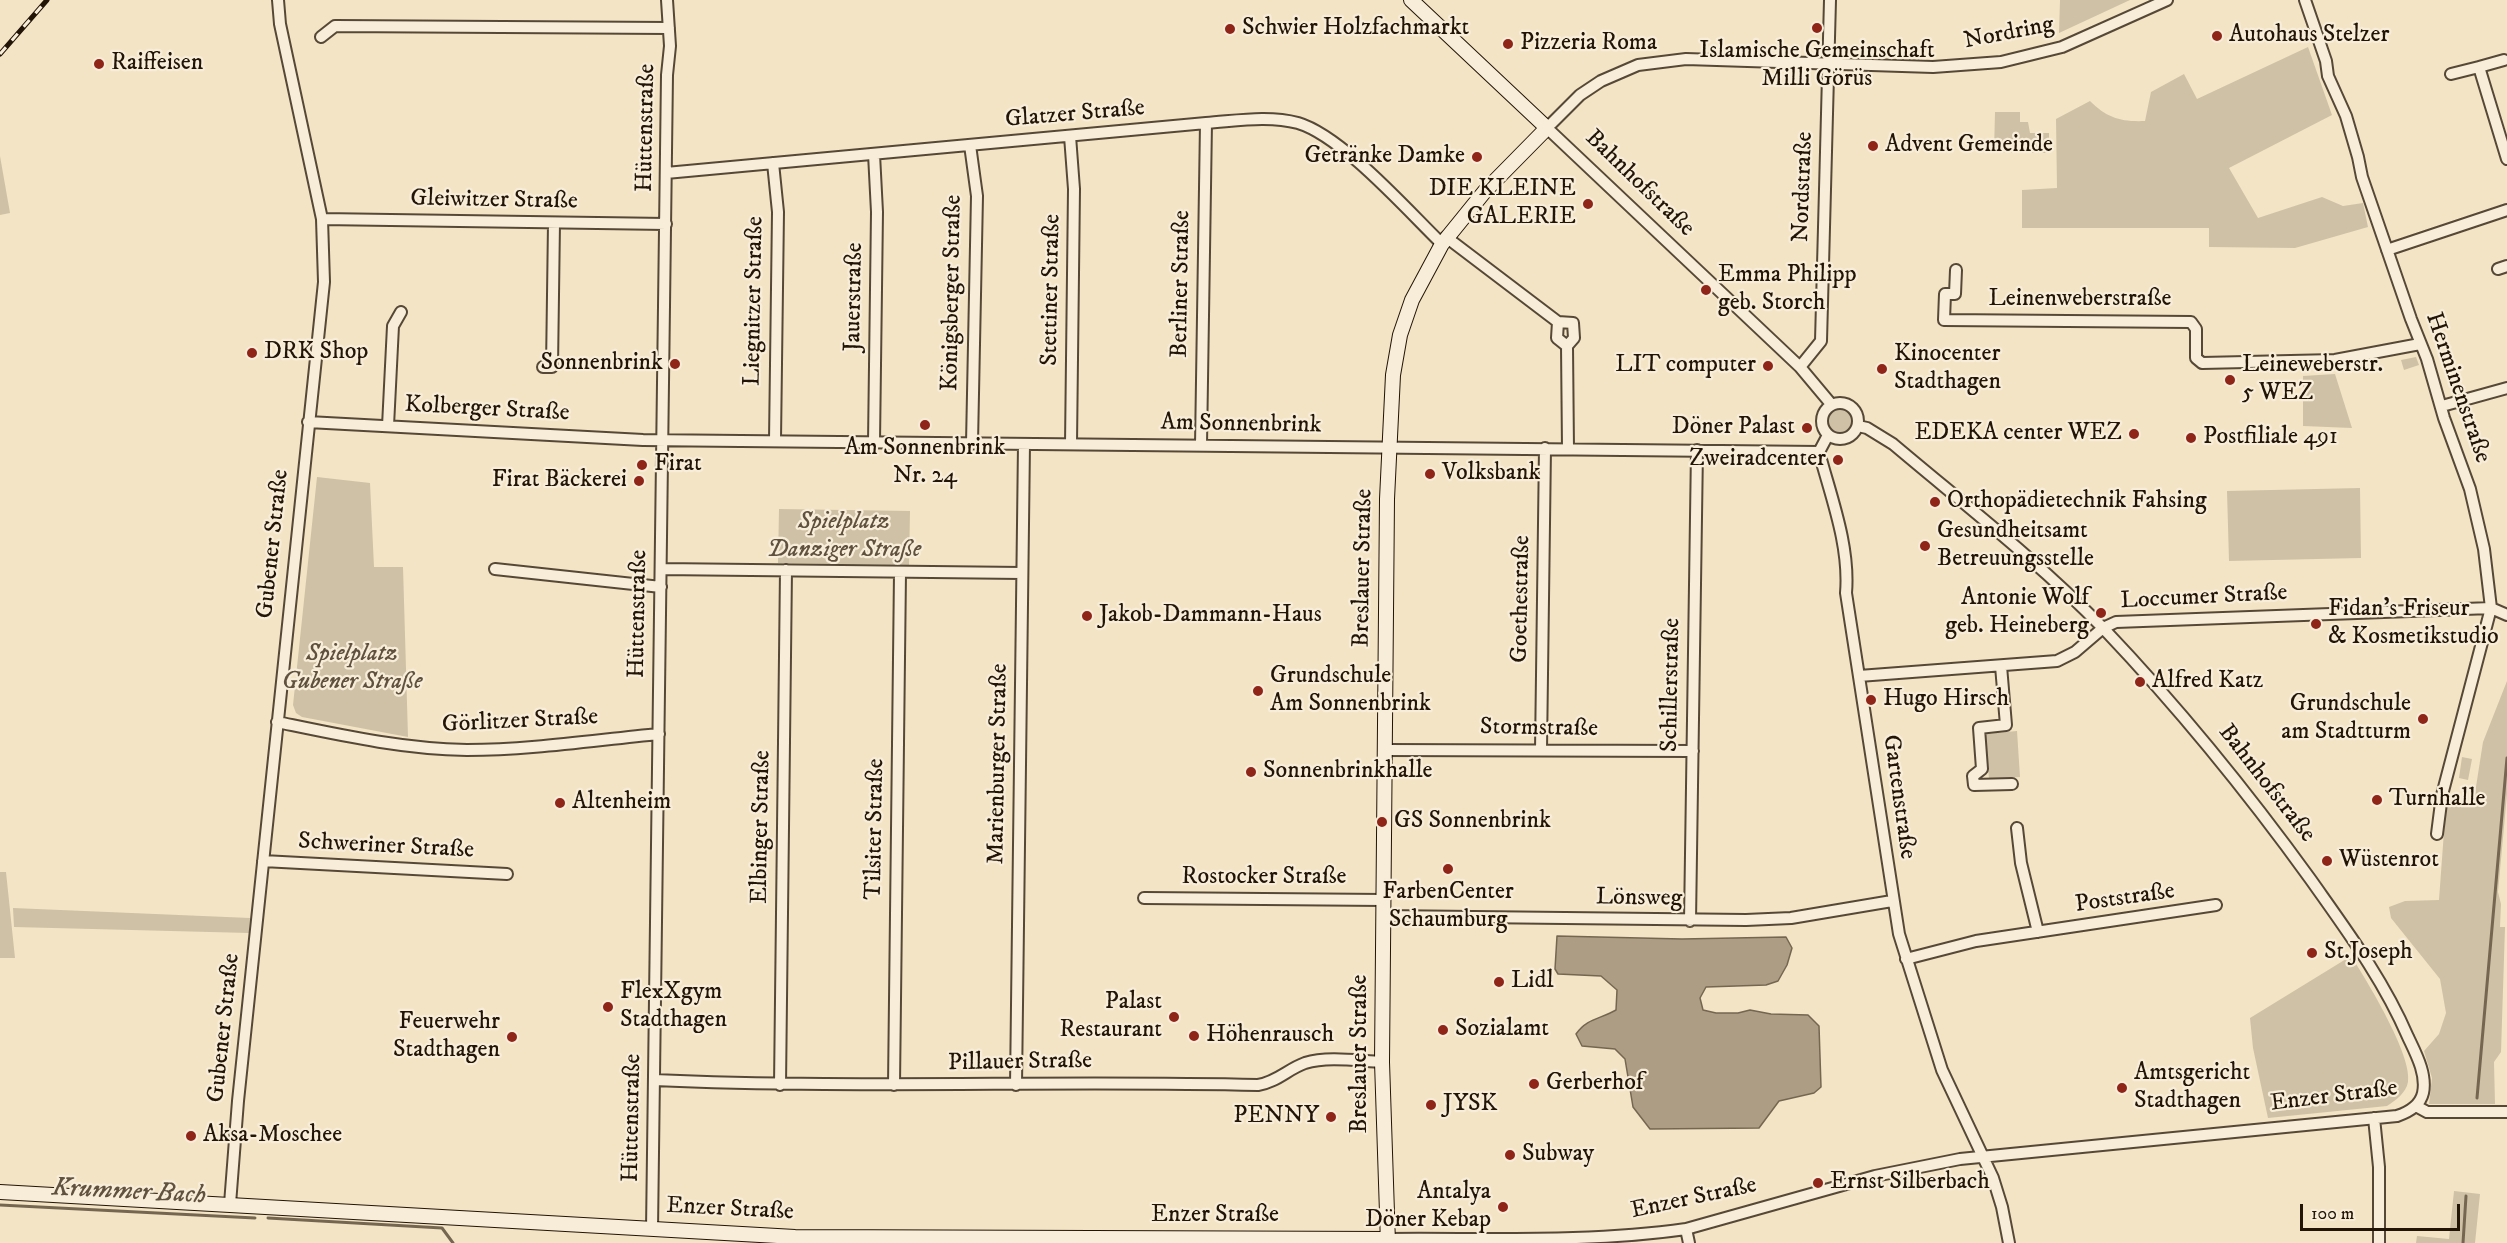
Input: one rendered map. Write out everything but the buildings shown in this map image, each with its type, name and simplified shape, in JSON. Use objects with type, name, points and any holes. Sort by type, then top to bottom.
[{"type":"main road","name":"Bahnhofstraße","points":[[1411,0],[1547,128]]},
{"type":"main road","name":"Breslauer Straße","points":[[1387,1241],[1382,1062],[1383,916],[1388,448],[1393,375],[1400,335],[1412,300],[1444,240],[1485,191],[1547,128]]},
{"type":"main road","name":"Enzer Straße","points":[[0,1192],[828,1238],[1387,1241]]},
{"type":"street","name":"Gubener Straße","points":[[230,1204],[238,1101],[324,282],[325,246],[322,219],[280,24],[278,0]]},
{"type":"street","name":"Hüttenstraße","points":[[652,1229],[669,28],[667,0]]},
{"type":"street","name":"Nordstraße","points":[[1800,368],[1821,341],[1830,0]]},
{"type":"street","name":"Nordring","points":[[1547,128],[1580,95],[1601,81],[1638,65],[1686,59],[1933,67],[2001,62],[2062,47],[2167,0]]},
{"type":"street","name":"Herminenstraße","points":[[2305,0],[2326,61],[2328,76],[2346,116],[2362,177],[2437,387],[2470,489],[2484,549],[2491,608],[2442,795],[2438,834]]},
{"type":"street","points":[[321,37],[335,26],[669,28]]},
{"type":"street","points":[[2451,74],[2504,60]]},
{"type":"street","points":[[2479,67],[2507,159]]},
{"type":"street","name":"Glatzer Straße","points":[[666,173],[1206,123],[1275,119],[1297,123],[1315,130],[1342,148],[1444,240],[1558,322],[1557,338],[1567,346],[1568,449]]},
{"type":"street","name":"Berliner Straße","points":[[1201,445],[1206,123]]},
{"type":"street","name":"Bahnhofstraße","points":[[1547,128],[1800,368],[1832,404]]},
{"type":"street","name":"Stettiner Straße","points":[[1070,136],[1074,189],[1071,444]]},
{"type":"street","name":"Königsberger Straße","points":[[970,145],[977,196],[972,443]]},
{"type":"street","name":"Jauerstraße","points":[[873,154],[877,212],[874,442]]},
{"type":"street","name":"Liegnitzer Straße","points":[[773,163],[778,212],[775,440]]},
{"type":"street","points":[[2387,250],[2507,210]]},
{"type":"street","name":"Gleiwitzer Straße","points":[[322,219],[666,224]]},
{"type":"street","points":[[543,368],[552,367],[554,223]]},
{"type":"street","name":"Leinenweberstraße","points":[[1956,270],[1955,294],[1945,294],[1944,320],[2191,322],[2196,329],[2196,358],[2202,363],[2335,360],[2420,344]]},
{"type":"street","points":[[388,426],[393,326],[401,312]]},
{"type":"street","points":[[2442,406],[2507,388]]},
{"type":"street","points":[[1837,402],[1850,404],[1858,413],[1858,426],[1851,436],[1840,439],[1828,435],[1824,430],[1822,419],[1827,408],[1832,404],[1837,402]]},
{"type":"street","name":"Kolberger Straße","points":[[308,422],[663,440]]},
{"type":"street","name":"Bahnhofstraße","points":[[1858,426],[1867,428],[1893,444],[2045,573],[2103,628],[2239,781],[2367,958],[2393,1002],[2421,1067],[2424,1084],[2422,1096],[2416,1106]]},
{"type":"street","points":[[1819,452],[1828,435]]},
{"type":"street","name":"Am Sonnenbrink","points":[[663,440],[1819,452]]},
{"type":"street","name":"Marienburger Straße","points":[[1016,1085],[1024,444]]},
{"type":"street","name":"Goethestraße","points":[[1542,750],[1545,448]]},
{"type":"street","name":"Schillerstraße","points":[[1690,921],[1697,450]]},
{"type":"street","name":"Gartenstraße","points":[[1819,452],[1841,539],[1847,578],[1846,593],[1892,901],[1906,959],[1942,1070],[1993,1178],[2002,1207],[2009,1243]]},
{"type":"street","points":[[495,569],[661,587]]},
{"type":"street","points":[[661,569],[1022,573]]},
{"type":"street","name":"Elbinger Straße","points":[[780,1085],[786,570]]},
{"type":"street","name":"Tilsiter Straße","points":[[894,1085],[900,573]]},
{"type":"street","points":[[2491,608],[2507,615]]},
{"type":"street","name":"Loccumer Straße","points":[[1859,676],[2057,662],[2075,652],[2103,628],[2116,622],[2491,608]]},
{"type":"street","points":[[2001,666],[2006,725],[1978,728],[1982,769],[1973,776],[1974,785],[2012,784]]},
{"type":"street","name":"Görlitzer Straße","points":[[277,722],[392,744],[466,750],[525,747],[659,734]]},
{"type":"street","name":"Stormstraße","points":[[1385,750],[1693,751]]},
{"type":"street","points":[[2017,828],[2020,863],[2038,932]]},
{"type":"street","name":"Schweriner Straße","points":[[263,861],[507,874]]},
{"type":"street","name":"Rostocker Straße","points":[[1144,898],[1384,900]]},
{"type":"street","name":"Lönsweg","points":[[1383,916],[1690,921],[1791,918],[1892,901]]},
{"type":"street","name":"Poststraße","points":[[1906,959],[1976,941],[2216,905]]},
{"type":"street","name":"Pillauer Straße","points":[[654,1080],[780,1085],[1016,1085],[1113,1082],[1258,1084],[1279,1079],[1304,1064],[1318,1061],[1382,1062]]},
{"type":"street","points":[[2416,1106],[2427,1112],[2507,1112]]},
{"type":"street","name":"Enzer Straße","points":[[1387,1241],[1623,1238],[1686,1228],[1875,1176],[1983,1156],[2397,1116],[2416,1106]]},
{"type":"street","points":[[2374,1118],[2379,1167],[2379,1243]]},
{"type":"street","points":[[1686,1228],[1689,1243]]},
{"type":"green space","points":[[2060,0],[2130,0],[2059,33]]},
{"type":"green space","points":[[2308,47],[2332,115],[2229,168],[2258,218],[2322,197],[2343,206],[2363,203],[2368,227],[2295,248],[2209,247],[2209,228],[2022,228],[2022,190],[2057,188],[2056,119],[2090,101],[2115,118],[2145,121],[2151,92],[2184,74],[2197,99]]},
{"type":"green space","points":[[1995,112],[2020,112],[2020,122],[2028,122],[2030,133],[2049,133],[2049,151],[2045,153],[1994,152]]},
{"type":"green space","points":[[0,156],[10,213],[0,215]]},
{"type":"green space","points":[[2416,357],[2419,365],[2404,370],[2401,360]]},
{"type":"green space","points":[[2335,374],[2352,428],[2303,426],[2303,376]]},
{"type":"green space","points":[[1840,408],[1848,412],[1852,420],[1848,428],[1840,432],[1832,428],[1828,420],[1832,412]]},
{"type":"green space","name":"Spielplatz Gubener Straße","points":[[317,477],[370,483],[374,567],[403,567],[408,737],[302,717],[296,713],[293,705]]},
{"type":"green space","points":[[2360,488],[2361,558],[2229,561],[2227,491]]},
{"type":"green space","name":"Spielplatz Danziger Straße","points":[[779,509],[910,511],[909,565],[778,563]]},
{"type":"green space","points":[[2507,681],[2507,794],[2498,892],[2501,904],[2500,927],[2505,927],[2501,1052],[2494,1062],[2495,1104],[2429,1104],[2432,1078],[2424,1051],[2439,1034],[2446,1013],[2440,979],[2391,918],[2389,907],[2405,901],[2439,900],[2446,804],[2473,806],[2483,742]]},
{"type":"green space","points":[[2017,731],[2020,777],[1989,779],[1985,734]]},
{"type":"green space","points":[[2462,757],[2472,759],[2468,780],[2459,778]]},
{"type":"green space","points":[[0,872],[6,872],[15,958],[0,958]]},
{"type":"green space","points":[[13,908],[250,918],[249,933],[14,927]]},
{"type":"green space","points":[[2351,956],[2377,999],[2396,1037],[2408,1070],[2405,1090],[2387,1106],[2268,1118],[2253,1048],[2250,1018]]},
{"type":"green space","points":[[2454,1191],[2480,1194],[2475,1243],[2416,1243],[2417,1236],[2449,1239]]},
{"type":"shaded area","points":[[1557,936],[1682,939],[1786,937],[1792,948],[1787,965],[1778,981],[1766,985],[1706,987],[1700,998],[1703,1010],[1716,1013],[1738,1013],[1750,1010],[1771,1014],[1808,1015],[1819,1026],[1821,1087],[1814,1093],[1779,1101],[1759,1128],[1650,1129],[1633,1107],[1625,1059],[1615,1049],[1582,1046],[1576,1034],[1590,1022],[1616,1010],[1617,990],[1601,976],[1558,974],[1555,969]]},
{"type":"waterway","points":[[2477,1098],[2507,758]]},
{"type":"waterway","points":[[2463,1243],[2466,1196]]},
{"type":"waterway","name":"Krummer Bach","points":[[0,1205],[255,1218]]},
{"type":"waterway","name":"Krummer Bach","points":[[268,1218],[442,1228],[453,1243]]},
{"type":"railway","points":[[0,54],[47,0]]},
{"type":"place","name":"Islamische Gemeinschaft Milli Görüs","points":[[1817,28]]},
{"type":"place","name":"Schwier Holzfachmarkt","points":[[1230,29]]},
{"type":"place","name":"Autohaus Stelzer","points":[[2217,36]]},
{"type":"place","name":"Pizzeria Roma","points":[[1508,44]]},
{"type":"place","name":"Raiffeisen","points":[[99,64]]},
{"type":"place","name":"Advent Gemeinde","points":[[1873,146]]},
{"type":"place","name":"Getränke Damke","points":[[1477,157]]},
{"type":"place","name":"DIE KLEINE GALERIE","points":[[1588,204]]},
{"type":"place","name":"Emma Philipp geb. Storch","points":[[1706,290]]},
{"type":"place","name":"DRK Shop","points":[[252,353]]},
{"type":"place","name":"Sonnenbrink","points":[[675,364]]},
{"type":"place","name":"LIT computer","points":[[1768,366]]},
{"type":"place","name":"Kinocenter Stadthagen","points":[[1882,369]]},
{"type":"place","name":"Leineweberstr. 5 WEZ","points":[[2230,380]]},
{"type":"place","name":"Am Sonnenbrink Nr. 24","points":[[925,425]]},
{"type":"place","name":"Döner Palast","points":[[1807,428]]},
{"type":"place","name":"EDEKA center WEZ","points":[[2134,434]]},
{"type":"place","name":"Postfiliale 491","points":[[2191,438]]},
{"type":"place","name":"Zweiradcenter","points":[[1838,460]]},
{"type":"place","name":"Firat","points":[[642,465]]},
{"type":"place","name":"Volksbank","points":[[1430,474]]},
{"type":"place","name":"Firat Bäckerei","points":[[639,481]]},
{"type":"place","name":"Orthopädietechnik Fahsing","points":[[1935,502]]},
{"type":"place","name":"Gesundheitsamt Betreuungsstelle","points":[[1925,546]]},
{"type":"place","name":"Antonie Wolf geb. Heineberg","points":[[2101,613]]},
{"type":"place","name":"Jakob-Dammann-Haus","points":[[1087,616]]},
{"type":"place","name":"Fidan's Friseur & Kosmetikstudio","points":[[2316,624]]},
{"type":"place","name":"Alfred Katz","points":[[2140,682]]},
{"type":"place","name":"Grundschule Am Sonnenbrink","points":[[1258,691]]},
{"type":"place","name":"Hugo Hirsch","points":[[1871,700]]},
{"type":"place","name":"Grundschule am Stadtturm","points":[[2423,719]]},
{"type":"place","name":"Sonnenbrinkhalle","points":[[1251,772]]},
{"type":"place","name":"Turnhalle","points":[[2377,800]]},
{"type":"place","name":"Altenheim","points":[[560,803]]},
{"type":"place","name":"GS Sonnenbrink","points":[[1382,822]]},
{"type":"place","name":"Wüstenrot","points":[[2327,861]]},
{"type":"place","name":"FarbenCenter Schaumburg","points":[[1448,869]]},
{"type":"place","name":"St.Joseph","points":[[2312,953]]},
{"type":"place","name":"Lidl","points":[[1499,982]]},
{"type":"place","name":"FlexXgym Stadthagen","points":[[608,1007]]},
{"type":"place","name":"Palast Restaurant","points":[[1174,1017]]},
{"type":"place","name":"Sozialamt","points":[[1443,1030]]},
{"type":"place","name":"Höhenrausch","points":[[1194,1036]]},
{"type":"place","name":"Feuerwehr Stadthagen","points":[[512,1037]]},
{"type":"place","name":"Gerberhof","points":[[1534,1084]]},
{"type":"place","name":"Amtsgericht Stadthagen","points":[[2122,1088]]},
{"type":"place","name":"JYSK","points":[[1431,1105]]},
{"type":"place","name":"PENNY","points":[[1331,1117]]},
{"type":"place","name":"Aksa-Moschee","points":[[191,1136]]},
{"type":"place","name":"Subway","points":[[1510,1155]]},
{"type":"place","name":"Ernst Silberbach","points":[[1818,1183]]},
{"type":"place","name":"Antalya Döner Kebap","points":[[1503,1207]]}]
